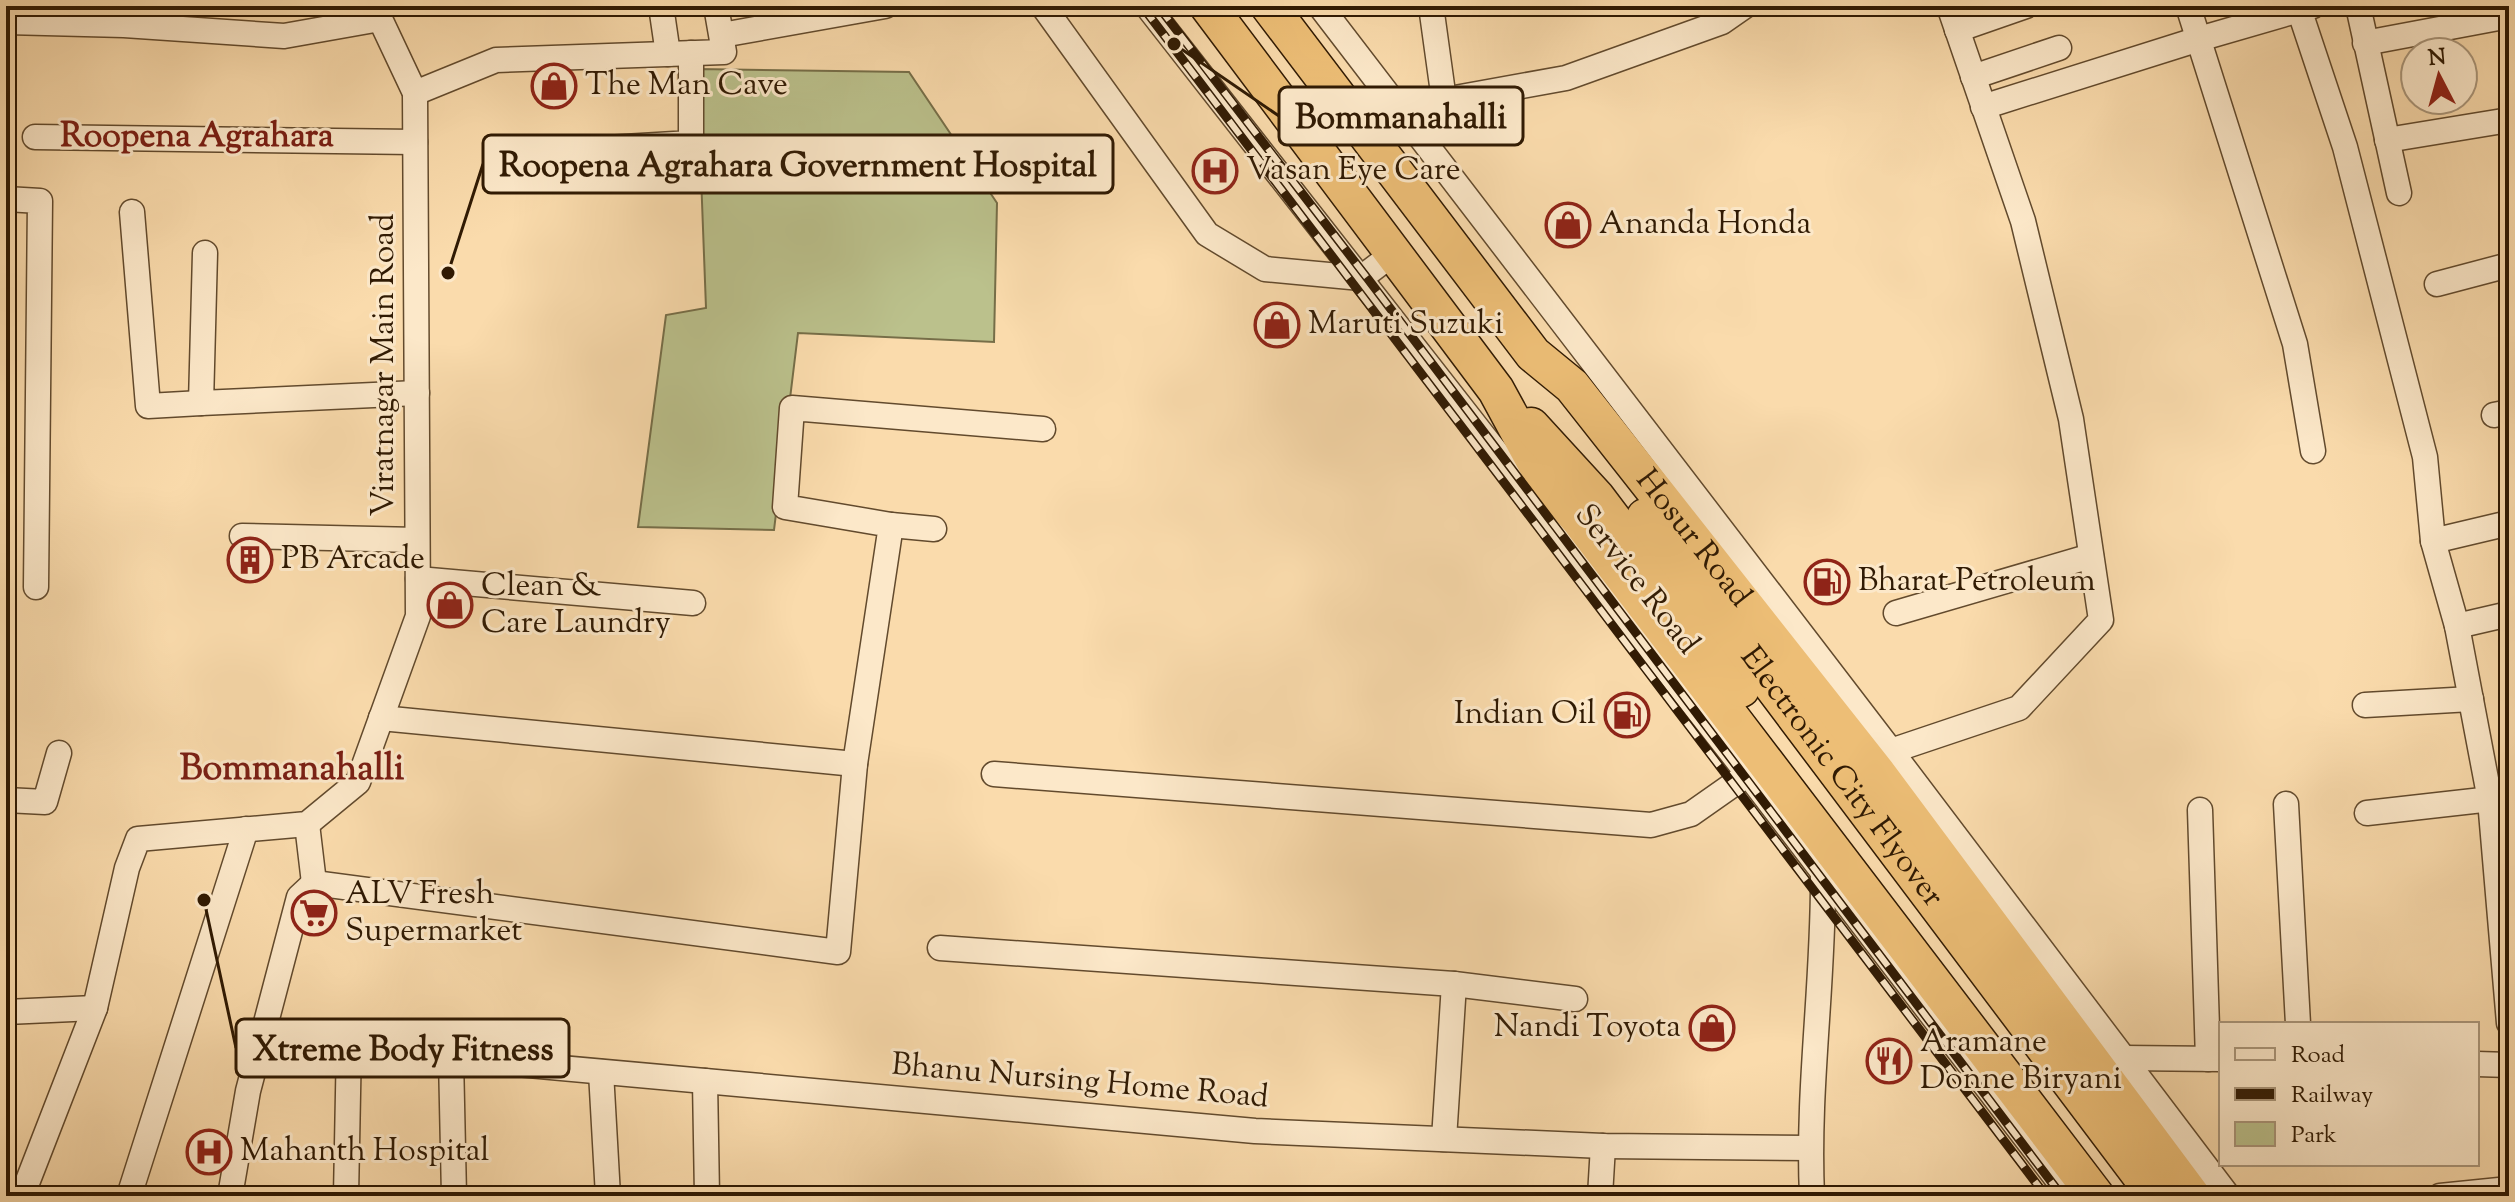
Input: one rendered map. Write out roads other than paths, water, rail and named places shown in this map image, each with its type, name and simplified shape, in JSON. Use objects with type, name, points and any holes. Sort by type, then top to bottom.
[{"type":"highway","points":[[1208,6],[1496,390],[1546,482],[1579,519],[2096,1196]]},
{"type":"highway","name":"Hosur Road","points":[[1269,6],[1533,354],[1572,386],[1869,762],[2192,1196]]},
{"type":"highway","name":"Electronic City Flyover","points":[[1533,354],[1623,489],[1977,982],[2121,1196]]},
{"type":"highway","name":"Electronic City Flyover","points":[[1496,390],[1597,498],[1977,982],[2156,1196]]},
{"type":"street","points":[[607,148],[691,143],[679,53],[661,6]]},
{"type":"street","points":[[415,93],[496,60],[724,52],[716,6]]},
{"type":"street","points":[[722,35],[885,6]]},
{"type":"street","points":[[1043,6],[1207,234],[1265,269],[1361,278],[1394,253]]},
{"type":"street","name":"Service Road","points":[[1147,6],[1748,774],[2070,1196]]},
{"type":"street","points":[[1320,6],[2228,1196]]},
{"type":"street","points":[[1431,6],[1444,100]]},
{"type":"street","points":[[1412,129],[1444,100],[1566,78],[1722,22],[1745,6]]},
{"type":"street","points":[[1891,751],[2019,708],[2101,620],[2071,419],[2023,221],[1949,6]]},
{"type":"street","points":[[1957,30],[2026,6]]},
{"type":"street","points":[[2188,6],[2295,344],[2313,451]]},
{"type":"street","points":[[2358,6],[2399,193]]},
{"type":"street","points":[[1983,107],[2303,7],[2345,147],[2425,457],[2433,541],[2457,626],[2471,699],[2500,799],[2509,1023]]},
{"type":"street","points":[[6,22],[124,25],[284,36],[377,13]]},
{"type":"street","name":"Viratnagar Main Road","points":[[307,824],[358,782],[418,616],[415,93],[377,13]]},
{"type":"street","points":[[2365,43],[2509,16]]},
{"type":"street","points":[[1973,77],[2059,48]]},
{"type":"street","points":[[2387,140],[2509,120]]},
{"type":"street","points":[[35,137],[415,142]]},
{"type":"street","points":[[6,199],[40,201],[36,587]]},
{"type":"street","points":[[132,212],[148,406],[417,393]]},
{"type":"street","points":[[201,403],[205,253]]},
{"type":"street","points":[[2437,284],[2509,265]]},
{"type":"street","points":[[934,529],[785,507],[792,408],[1043,429]]},
{"type":"street","points":[[2433,541],[2509,523]]},
{"type":"street","points":[[314,883],[838,952],[855,764],[891,525]]},
{"type":"street","points":[[242,536],[417,540]]},
{"type":"street","points":[[1896,613],[2091,556]]},
{"type":"street","points":[[418,579],[693,603]]},
{"type":"street","points":[[2457,626],[2509,614]]},
{"type":"street","points":[[2365,705],[2471,699]]},
{"type":"street","points":[[381,718],[855,764]]},
{"type":"street","points":[[6,800],[45,802],[59,753]]},
{"type":"street","points":[[994,774],[1651,825],[1691,814],[1748,774]]},
{"type":"street","points":[[2367,813],[2500,799]]},
{"type":"street","points":[[2286,804],[2298,1022]]},
{"type":"street","points":[[2124,1058],[2215,1059],[2200,810]]},
{"type":"street","points":[[22,1196],[95,1008],[127,868],[138,839],[307,824],[314,883]]},
{"type":"street","points":[[129,1196],[246,829]]},
{"type":"street","points":[[1812,1196],[1810,1148],[1823,928],[1823,874]]},
{"type":"street","points":[[230,1196],[248,1091],[299,897],[314,883]]},
{"type":"street","points":[[940,948],[1454,984],[1575,999]]},
{"type":"street","points":[[1444,1139],[1454,984]]},
{"type":"street","points":[[6,1012],[95,1008]]},
{"type":"street","name":"Bhanu Nursing Home Road","points":[[346,1196],[349,1042],[451,1058],[1255,1131],[1603,1146],[1810,1148]]},
{"type":"street","points":[[451,1058],[454,1196]]},
{"type":"street","points":[[2479,1064],[2509,1065]]},
{"type":"street","points":[[601,1072],[608,1196]]},
{"type":"street","points":[[705,1081],[707,1196]]},
{"type":"street","points":[[1600,1196],[1603,1146]]},
{"type":"street","points":[[2440,1196],[2509,1189]]},
{"type":"railway","points":[[1142,6],[2046,1196]]},
{"type":"railway","points":[[1158,6],[2062,1196]]},
{"type":"place","name":"Bommanahalli","points":[[1174,44]]},
{"type":"place","name":"The Man Cave","points":[[554,86]]},
{"type":"place","name":"Vasan Eye Care","points":[[1215,171]]},
{"type":"place","name":"Ananda Honda","points":[[1568,225]]},
{"type":"place","name":"Roopena Agrahara Government Hospital","points":[[448,273]]},
{"type":"place","name":"Maruti Suzuki","points":[[1277,325]]},
{"type":"place","name":"PB Arcade","points":[[250,560]]},
{"type":"place","name":"Bharat Petroleum","points":[[1827,582]]},
{"type":"place","name":"Clean & Care Laundry","points":[[450,605]]},
{"type":"place","name":"Indian Oil","points":[[1627,715]]},
{"type":"place","name":"Xtreme Body Fitness","points":[[204,900]]},
{"type":"place","name":"ALV Fresh Supermarket","points":[[314,913]]},
{"type":"place","name":"Nandi Toyota","points":[[1712,1028]]},
{"type":"place","name":"Aramane Donne Biryani","points":[[1889,1061]]},
{"type":"place","name":"Mahanth Hospital","points":[[209,1152]]},
{"type":"district","name":"Roopena Agrahara","points":[[197,137]]},
{"type":"district","name":"Bommanahalli","points":[[292,770]]}]
